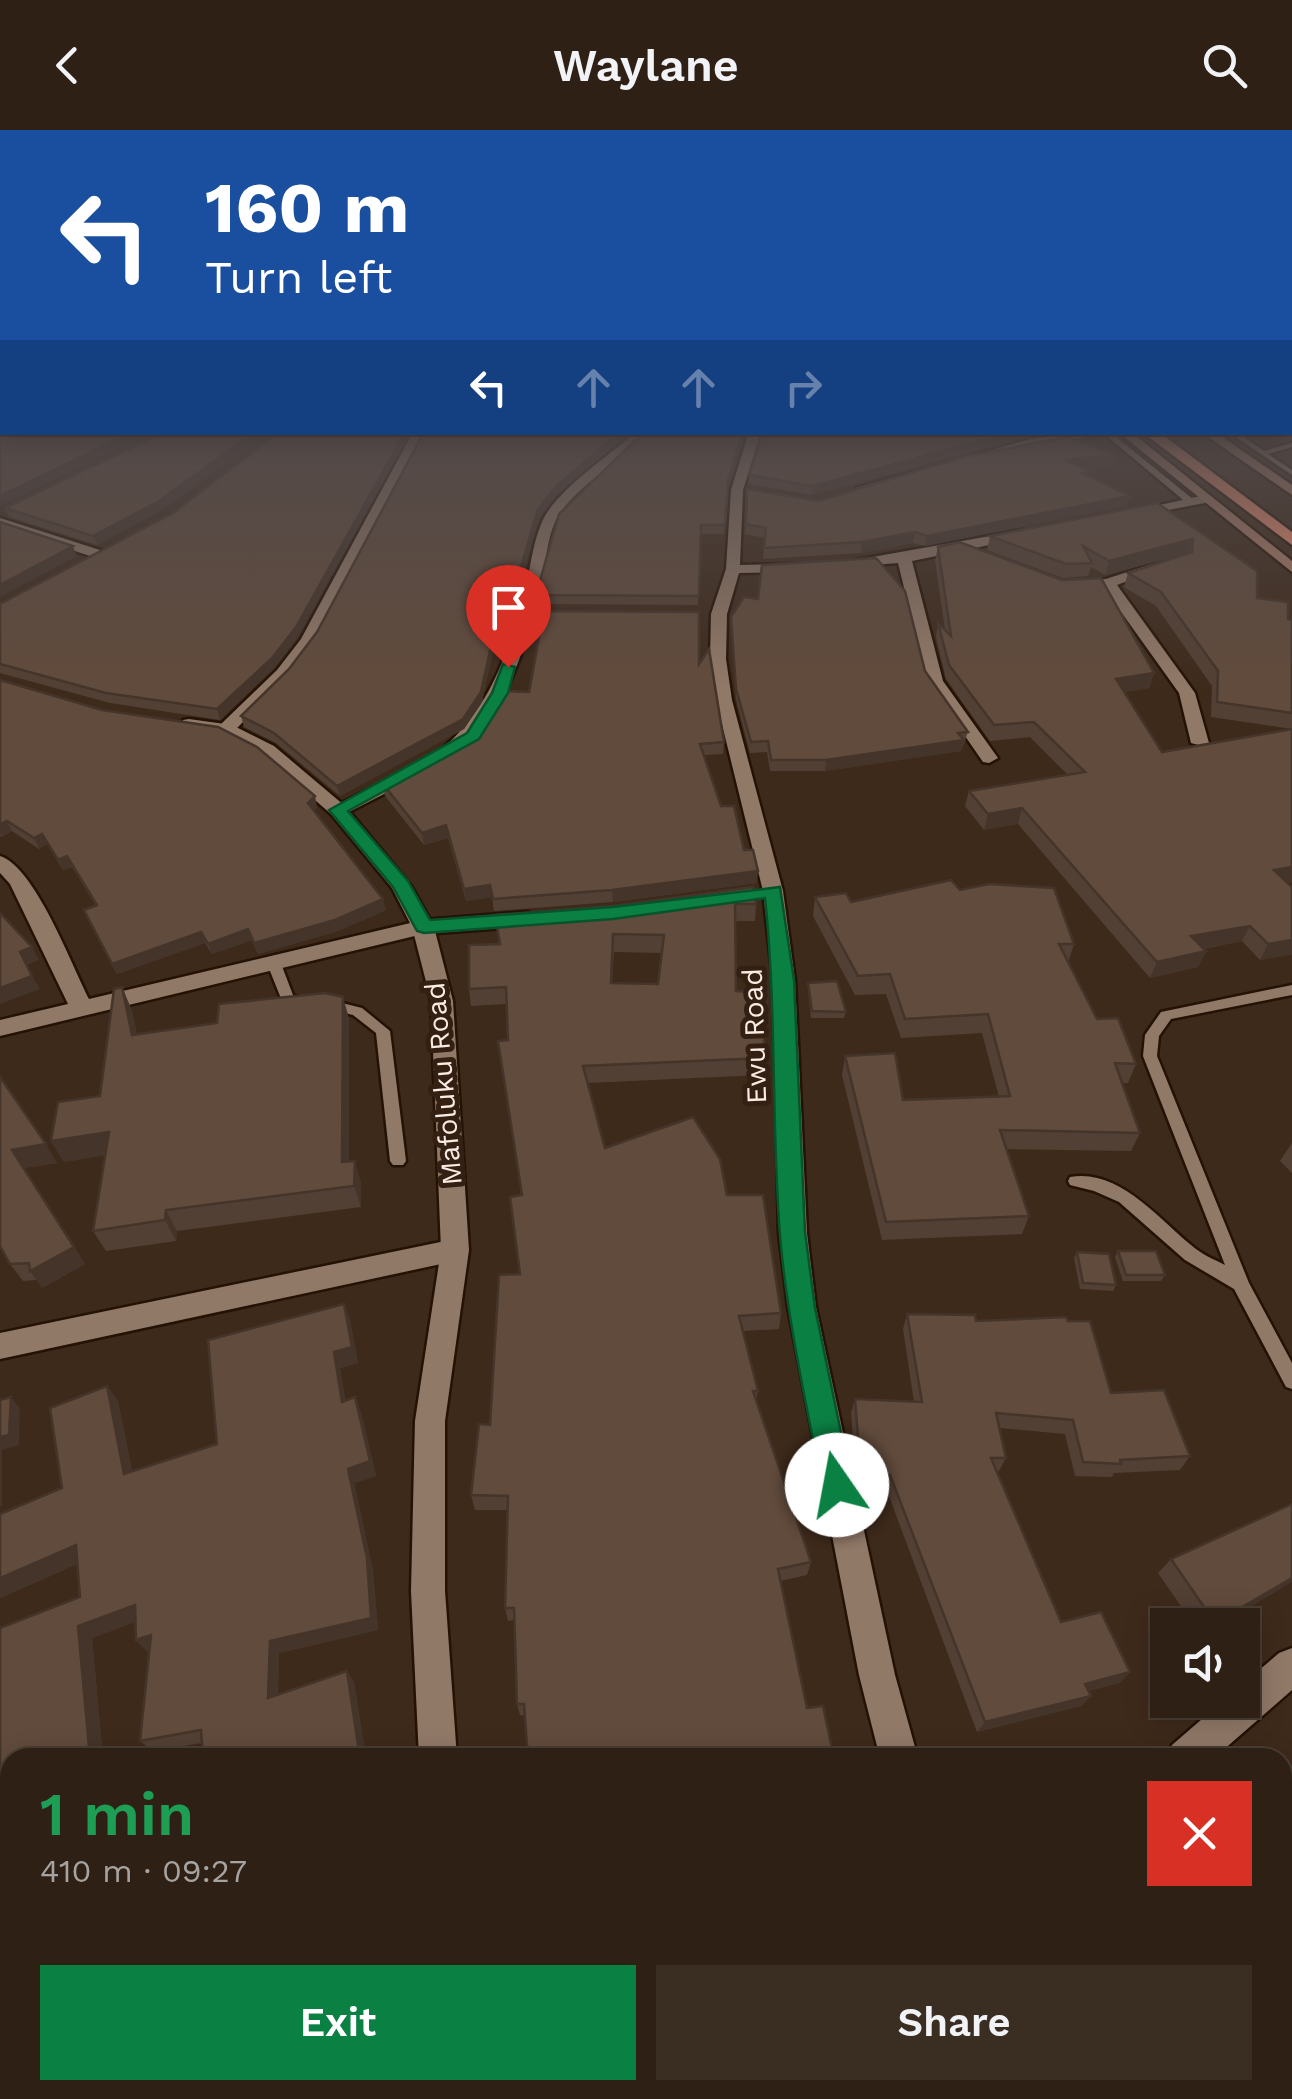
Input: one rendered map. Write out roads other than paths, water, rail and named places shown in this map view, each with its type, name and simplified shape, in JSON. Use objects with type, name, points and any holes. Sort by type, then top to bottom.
[{"type":"highway","points":[[1247,506],[1292,540]]},
{"type":"main road","points":[[1206,506],[1292,568]]},
{"type":"street","points":[[226,730],[283,673],[308,640],[375,506]]},
{"type":"street","points":[[338,810],[473,736],[500,693],[550,520],[560,506]]},
{"type":"street","name":"Ewu Road","points":[[742,506],[734,569],[709,614],[784,980],[792,1232],[802,1308],[877,1675],[897,1748]]},
{"type":"street","points":[[1113,517],[1169,506]]},
{"type":"street","points":[[0,522],[105,550],[82,562]]},
{"type":"street","points":[[734,569],[904,558],[1035,532]]},
{"type":"street","points":[[957,547],[994,562]]},
{"type":"street","points":[[904,558],[935,682],[989,758]]},
{"type":"street","points":[[1049,585],[1108,584],[1181,559]]},
{"type":"street","points":[[1108,584],[1187,694],[1200,743]]},
{"type":"street","points":[[523,613],[543,613]]},
{"type":"street","name":"Mafoluku Road","points":[[175,722],[226,730],[268,750],[338,810],[401,886],[424,927],[442,1001],[454,1250],[430,1421],[428,1591],[437,1748]]},
{"type":"street","points":[[0,862],[20,882],[82,1008]]},
{"type":"street","points":[[0,1028],[424,927],[556,917]]},
{"type":"street","points":[[0,1346],[454,1250]]},
{"type":"street","points":[[1198,1748],[1292,1666]]},
{"type":"lane","points":[[273,961],[286,998],[357,1011],[383,1031],[398,1161]]},
{"type":"lane","points":[[1292,990],[1166,1016],[1152,1035],[1150,1056],[1241,1285],[1292,1381]]},
{"type":"lane","points":[[1076,1181],[1105,1187],[1136,1201],[1186,1252],[1241,1285]]}]
